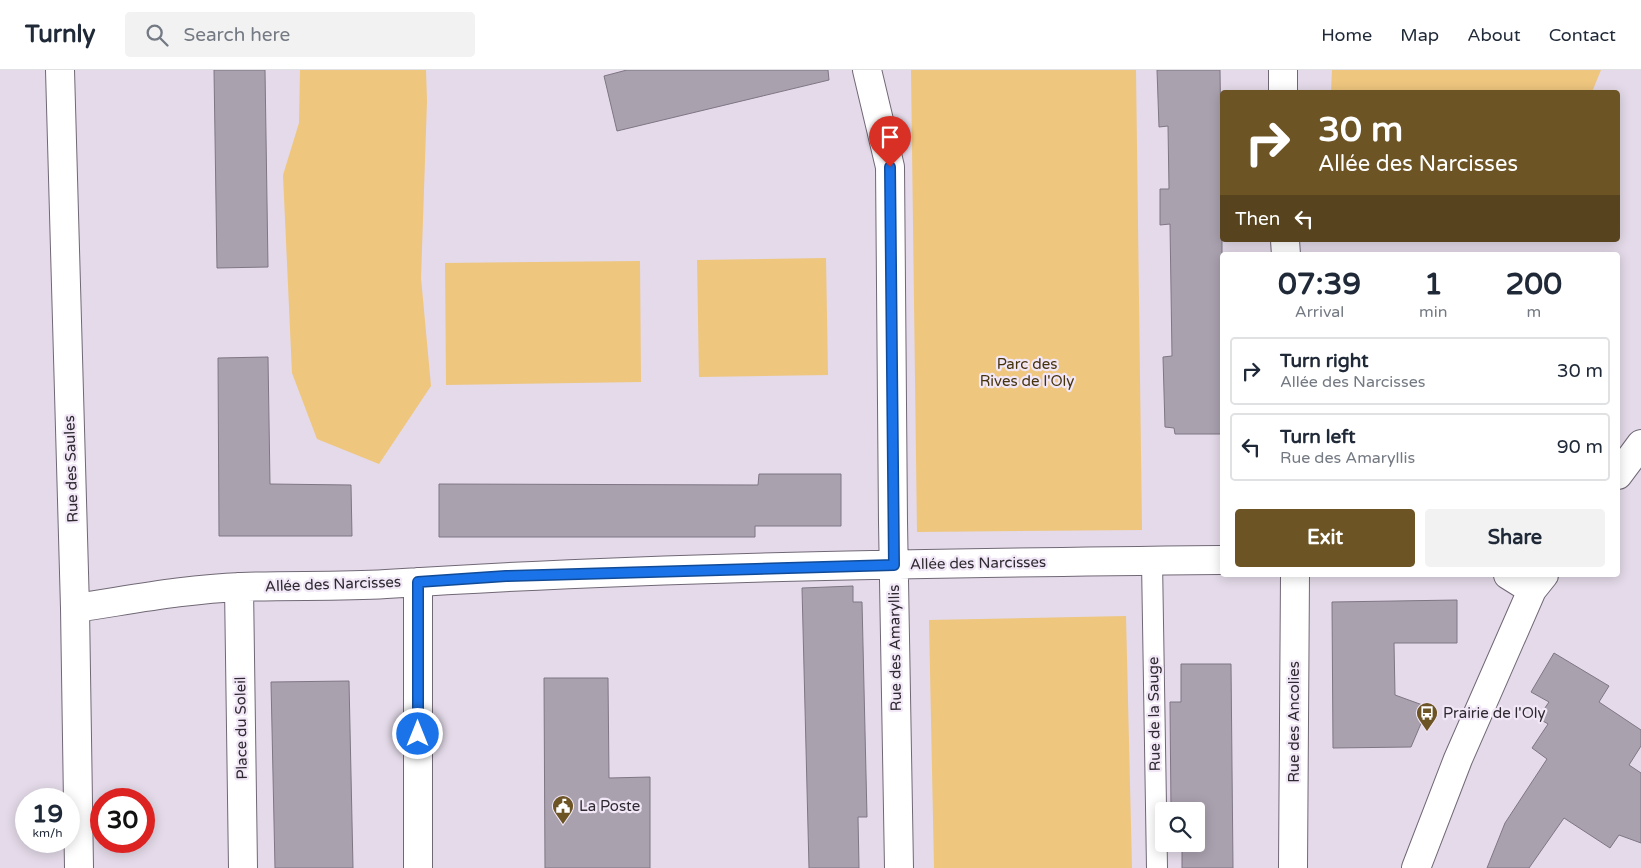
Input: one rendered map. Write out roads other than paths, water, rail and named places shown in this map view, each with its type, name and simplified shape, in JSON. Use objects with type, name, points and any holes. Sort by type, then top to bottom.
[{"type":"street","name":"Rue des Saules","points":[[60,70],[75,608],[79,868]]},
{"type":"street","name":"Rue des Amaryllis","points":[[867,70],[890,167],[894,565],[900,868]]},
{"type":"street","points":[[1282,70],[1283,90]]},
{"type":"street","points":[[1620,472],[1641,444]]},
{"type":"street","name":"Allée des Narcisses","points":[[75,608],[155,596],[239,587],[369,585],[516,576],[894,565],[1220,560]]},
{"type":"street","name":"Rue de la Sauge","points":[[1152,561],[1157,868]]},
{"type":"street","name":"Rue des Ancolies","points":[[1293,868],[1295,577]]},
{"type":"street","points":[[1416,868],[1458,759],[1538,583],[1516,577]]},
{"type":"street","points":[[418,582],[418,868]]},
{"type":"street","name":"Place du Soleil","points":[[239,587],[244,868]]},
{"type":"place","name":"Prairie de l'Oly","points":[[1427,732]]},
{"type":"place","name":"La Poste","points":[[563,825]]},
{"type":"park label","name":"Parc des Rives de l'Oly","points":[[1027,372]]}]
